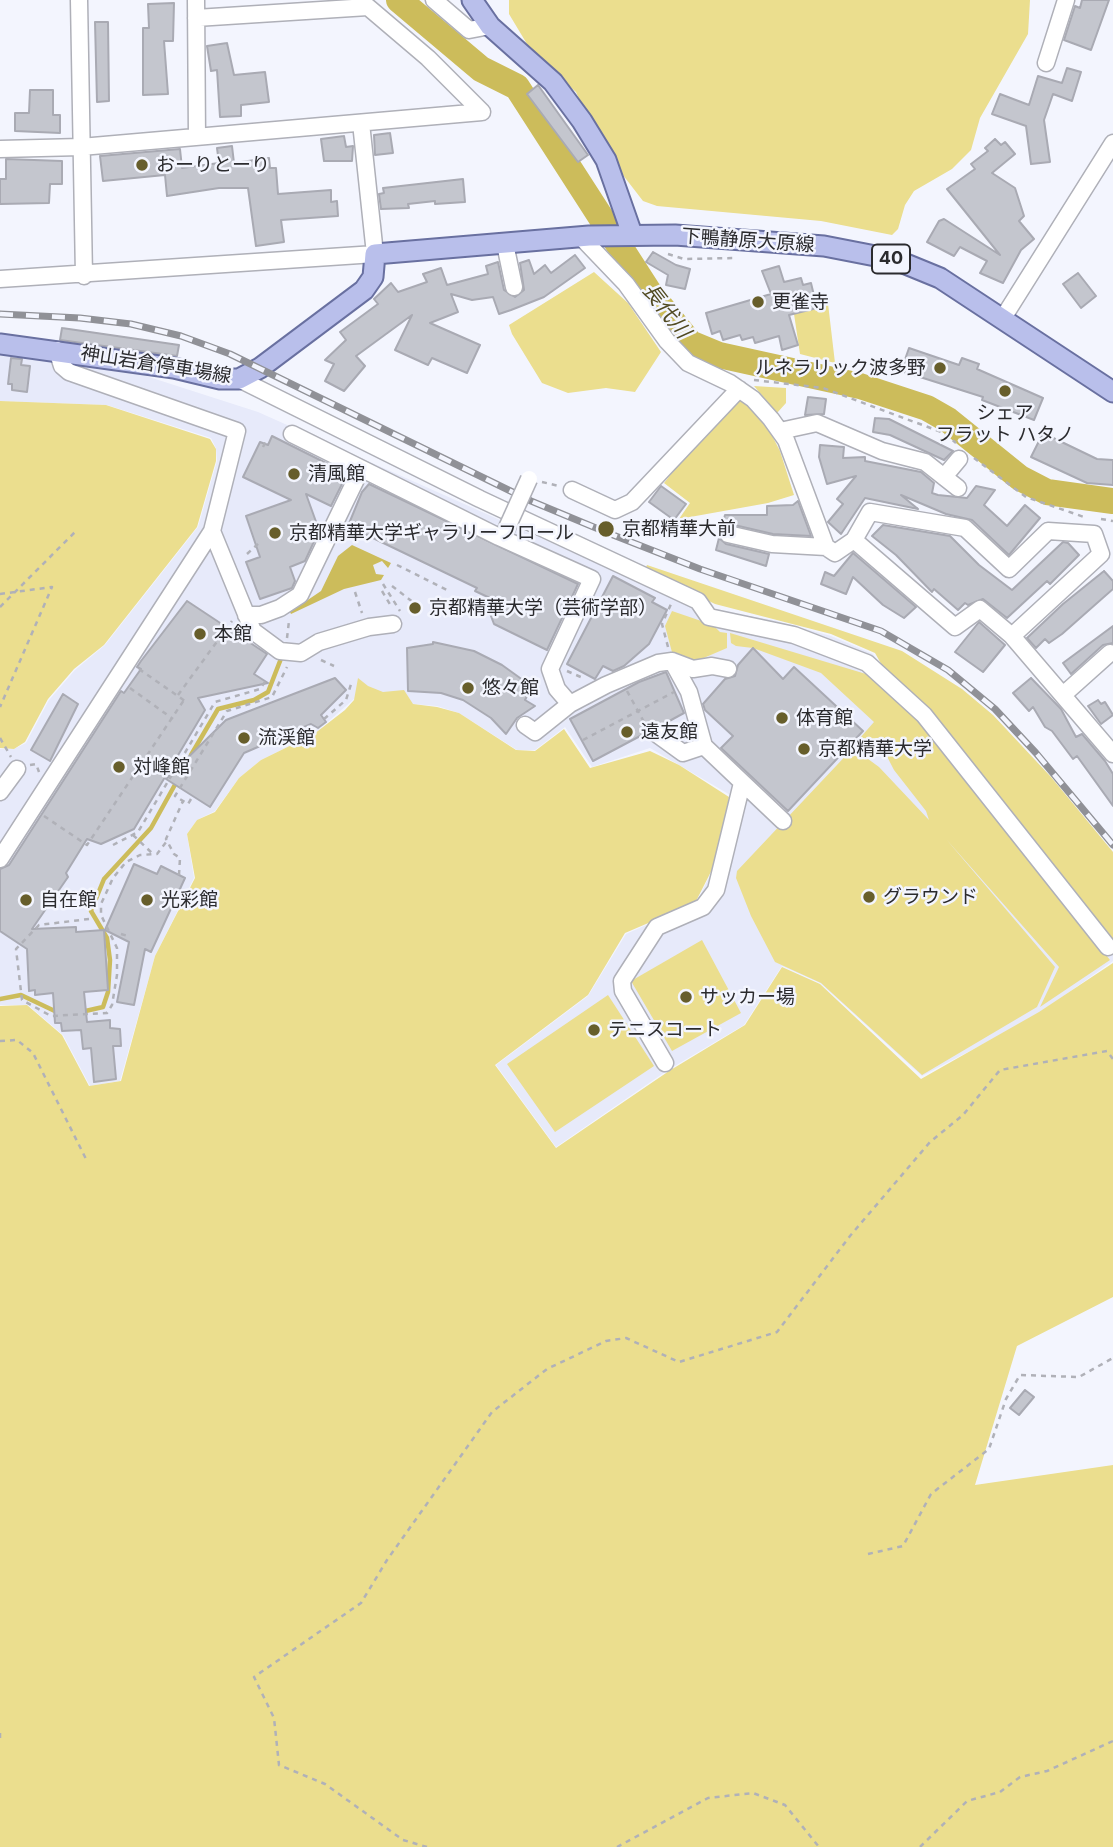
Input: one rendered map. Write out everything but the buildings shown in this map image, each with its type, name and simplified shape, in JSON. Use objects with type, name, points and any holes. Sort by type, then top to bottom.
[{"type":"main road","points":[[375,254],[627,234],[606,160],[582,121],[553,82],[490,26],[472,0]]},
{"type":"main road","name":"下鴨静原大原線","points":[[627,234],[824,246],[895,260],[940,278],[1113,392]]},
{"type":"main road","name":"神山岩倉停車場線","points":[[0,344],[174,368],[220,379],[239,379],[260,368],[364,290],[373,277],[375,254]]},
{"type":"street","points":[[79,0],[84,276]]},
{"type":"street","points":[[196,0],[197,137]]},
{"type":"street","points":[[434,0],[469,30],[490,26]]},
{"type":"street","points":[[1046,63],[1066,0]]},
{"type":"street","points":[[0,149],[81,148],[482,112],[428,58],[368,7],[196,18]]},
{"type":"street","points":[[0,279],[84,276],[375,254],[361,123]]},
{"type":"street","points":[[1003,318],[1113,143]]},
{"type":"street","points":[[585,237],[626,284],[667,341],[688,363],[735,386],[753,399],[780,431],[826,547]]},
{"type":"street","points":[[505,244],[514,287]]},
{"type":"street","points":[[0,859],[212,531],[237,431],[69,372],[62,366],[57,350]]},
{"type":"street","points":[[239,379],[480,499],[698,601],[709,617],[794,635],[867,663],[924,715],[1108,947]]},
{"type":"street","points":[[569,489],[615,510],[632,502],[735,386]]},
{"type":"street","points":[[780,431],[817,423],[882,450],[925,462],[958,488]]},
{"type":"street","points":[[292,434],[592,579],[550,669],[556,688],[570,704]]},
{"type":"street","points":[[944,477],[959,459]]},
{"type":"street","points":[[239,618],[272,611],[300,595],[362,469]]},
{"type":"street","points":[[503,534],[529,479]]},
{"type":"street","points":[[727,534],[772,544],[826,547],[835,553],[854,540],[870,512],[965,528],[1009,569],[1048,531],[1094,534],[1105,544],[1101,554],[1012,636]]},
{"type":"street","points":[[212,531],[239,618],[281,651],[301,653],[319,642],[369,627],[399,622]]},
{"type":"street","points":[[854,540],[956,627],[981,609],[1012,636],[1113,754]]},
{"type":"street","points":[[1063,695],[1110,653]]},
{"type":"street","points":[[672,661],[689,692],[704,746],[783,821]]},
{"type":"street","points":[[525,725],[535,732],[570,704],[620,678],[658,663],[672,661],[693,669],[712,666],[728,669]]},
{"type":"street","points":[[650,728],[663,742],[672,743],[682,754],[704,746]]},
{"type":"street","points":[[0,792],[17,769]]},
{"type":"street","points":[[665,1063],[623,991],[622,981],[657,927],[703,907],[716,890],[742,783]]},
{"type":"path","points":[[662,251],[684,259],[743,257]]},
{"type":"path","points":[[735,386],[747,379],[823,388],[944,433],[1026,497],[1058,510],[1113,521]]},
{"type":"path","points":[[263,447],[267,439]]},
{"type":"path","points":[[529,479],[569,489]]},
{"type":"path","points":[[0,607],[76,531]]},
{"type":"path","points":[[348,536],[359,540]]},
{"type":"path","points":[[247,554],[260,542]]},
{"type":"path","points":[[397,565],[447,590]]},
{"type":"path","points":[[402,568],[442,587]]},
{"type":"path","points":[[383,584],[399,622]]},
{"type":"path","points":[[392,586],[422,609]]},
{"type":"path","points":[[0,594],[52,587],[0,707]]},
{"type":"path","points":[[382,591],[391,606]]},
{"type":"path","points":[[355,592],[362,613]]},
{"type":"path","points":[[671,604],[662,624],[672,661]]},
{"type":"path","points":[[178,695],[239,618]]},
{"type":"path","points":[[287,642],[289,619]]},
{"type":"path","points":[[314,657],[334,666]]},
{"type":"path","points":[[191,799],[188,804],[175,796],[227,711],[272,698],[290,661]]},
{"type":"path","points":[[33,808],[87,845],[186,701],[128,662]]},
{"type":"path","points":[[117,678],[173,719]]},
{"type":"path","points":[[113,845],[138,832],[215,702],[260,689],[267,679]]},
{"type":"path","points":[[324,719],[346,700],[352,681]]},
{"type":"path","points":[[626,689],[650,728]]},
{"type":"path","points":[[583,740],[674,692]]},
{"type":"path","points":[[0,738],[17,769],[36,764],[41,776]]},
{"type":"path","points":[[89,919],[39,925],[16,948],[22,999],[51,1016],[107,1013],[112,1004],[117,975],[117,948],[101,915],[101,904],[113,878],[126,862],[140,855],[157,854],[167,841],[183,801]]},
{"type":"path","points":[[133,835],[153,854]]},
{"type":"path","points":[[167,841],[174,854],[180,858],[179,874]]},
{"type":"path","points":[[121,933],[128,936]]},
{"type":"path","points":[[0,1041],[17,1040],[33,1053],[87,1161]]},
{"type":"path","points":[[427,1847],[403,1840],[325,1784],[279,1765],[274,1718],[254,1677],[361,1603],[492,1412],[547,1369],[606,1341],[626,1338],[679,1362],[777,1332],[850,1236],[930,1143],[962,1115],[1000,1070],[1107,1051],[1113,1059]]},
{"type":"path","points":[[868,1554],[903,1546],[931,1494],[989,1449],[1006,1399],[1020,1375],[1079,1377],[1113,1357]]},
{"type":"path","points":[[0,1733],[0,1740]]},
{"type":"path","points":[[920,1847],[967,1801],[1000,1792],[1020,1777],[1047,1771],[1113,1741]]},
{"type":"path","points":[[617,1847],[708,1798],[753,1793],[785,1805],[819,1847]]},
{"type":"shaded area","points":[[509,0],[1030,0],[1028,34],[980,118],[971,150],[952,169],[914,191],[905,205],[898,229],[892,235],[821,221],[657,206],[643,201],[599,144],[576,92],[533,54],[509,14]]},
{"type":"shaded area","points":[[594,272],[628,303],[661,352],[635,392],[606,388],[568,393],[542,383],[512,334],[509,325]]},
{"type":"shaded area","points":[[827,295],[835,363],[800,354],[794,314],[817,308],[815,298]]},
{"type":"shaded area","name":"京都精華大学","points":[[0,350],[118,367],[258,412],[695,607],[773,620],[831,636],[873,654],[886,676],[1113,943],[1113,961],[1031,1019],[922,1076],[820,983],[782,966],[744,1025],[668,1070],[556,1147],[496,1065],[588,996],[626,934],[696,903],[720,856],[732,796],[650,748],[592,767],[565,727],[535,750],[517,750],[459,713],[437,706],[354,699],[314,734],[261,760],[239,778],[215,811],[197,820],[187,834],[194,878],[155,956],[120,1081],[90,1086],[63,1035],[28,1005],[0,1005],[0,749],[14,749],[26,743],[49,700],[75,670],[105,645],[198,527],[217,461],[216,448],[211,438],[107,405],[0,401]]},
{"type":"shaded area","points":[[754,386],[786,388],[786,403],[777,413]]},
{"type":"shaded area","points":[[739,397],[765,422],[780,451],[794,495],[768,503],[679,519],[690,503],[664,483],[691,448]]},
{"type":"shaded area","points":[[0,401],[106,405],[210,439],[216,449],[216,461],[197,527],[104,645],[74,669],[48,699],[25,742],[14,749],[0,748]]},
{"type":"shaded area","points":[[352,545],[391,563],[388,568],[382,561],[373,565],[376,574],[384,575],[381,580],[344,589],[291,614],[290,612],[321,591],[338,556]]},
{"type":"shaded area","points":[[647,565],[902,651],[962,689],[993,715],[1051,777],[1113,852],[1113,939],[943,725],[888,676],[875,653],[831,634],[715,604],[645,570]]},
{"type":"shaded area","points":[[672,611],[713,625],[720,632],[727,633],[727,648],[692,663],[673,656],[665,626]]},
{"type":"shaded area","name":"グラウンド","points":[[730,633],[866,674],[920,721],[1110,960],[1040,1007],[1059,967],[946,839],[1055,967],[1037,1007],[922,1075],[821,983],[775,962],[751,916],[736,878],[737,871],[853,748],[879,767],[929,820],[926,811],[894,770],[879,741],[871,745],[860,738],[874,722],[821,673],[753,648],[736,646],[731,643]]},
{"type":"shaded area","points":[[358,678],[383,692],[404,690],[413,704],[459,713],[516,750],[535,751],[564,729],[590,768],[650,751],[679,765],[729,797],[719,856],[695,903],[625,933],[588,995],[495,1065],[556,1148],[669,1071],[745,1025],[782,967],[820,984],[921,1079],[1039,1012],[1113,963],[1113,1297],[1017,1346],[975,1485],[1113,1465],[1113,1847],[0,1847],[0,1006],[27,1005],[62,1035],[89,1086],[121,1081],[155,956],[195,878],[187,834],[197,820],[215,812],[239,778],[261,760],[314,734],[345,710],[354,700]]},
{"type":"shaded area","name":"サッカー場","points":[[702,940],[741,1013],[672,1051],[631,981]]},
{"type":"shaded area","name":"テニスコート","points":[[608,995],[654,1066],[555,1132],[507,1064]]},
{"type":"waterway","name":"長代川","points":[[399,0],[481,69],[517,87],[649,292],[690,343],[719,355],[860,386],[927,408],[948,420],[1020,478],[1047,492],[1113,501]]},
{"type":"waterway","points":[[191,755],[218,709],[254,700],[268,692],[282,656]]},
{"type":"waterway","points":[[81,1012],[103,1007],[108,992],[110,960],[107,938],[91,911],[104,879],[151,828],[177,781]]},
{"type":"waterway","points":[[0,999],[21,995],[59,1013]]},
{"type":"railway","points":[[0,314],[80,318],[131,324],[181,336],[230,354],[531,501],[700,569],[881,631],[948,670],[995,709],[1036,753],[1113,845]]},
{"type":"place","name":"おーりとーり","points":[[142,165]]},
{"type":"place","name":"更雀寺","points":[[758,302]]},
{"type":"place","name":"ルネラリック波多野","points":[[940,368]]},
{"type":"place","name":"シェア フラット ハタノ","points":[[1005,391]]},
{"type":"place","name":"清風館","points":[[294,474]]},
{"type":"place","name":"京都精華大前","points":[[606,529]]},
{"type":"place","name":"京都精華大学ギャラリーフロール","points":[[275,533]]},
{"type":"place","name":"京都精華大学（芸術学部）","points":[[415,608]]},
{"type":"place","name":"本館","points":[[200,634]]},
{"type":"place","name":"悠々館","points":[[468,688]]},
{"type":"place","name":"体育館","points":[[782,718]]},
{"type":"place","name":"遠友館","points":[[627,732]]},
{"type":"place","name":"流渓館","points":[[244,738]]},
{"type":"place","name":"京都精華大学","points":[[804,749]]},
{"type":"place","name":"対峰館","points":[[119,767]]},
{"type":"place","name":"グラウンド","points":[[869,897]]},
{"type":"place","name":"自在館","points":[[26,900]]},
{"type":"place","name":"光彩館","points":[[147,900]]},
{"type":"place","name":"サッカー場","points":[[686,997]]},
{"type":"place","name":"テニスコート","points":[[594,1030]]}]
